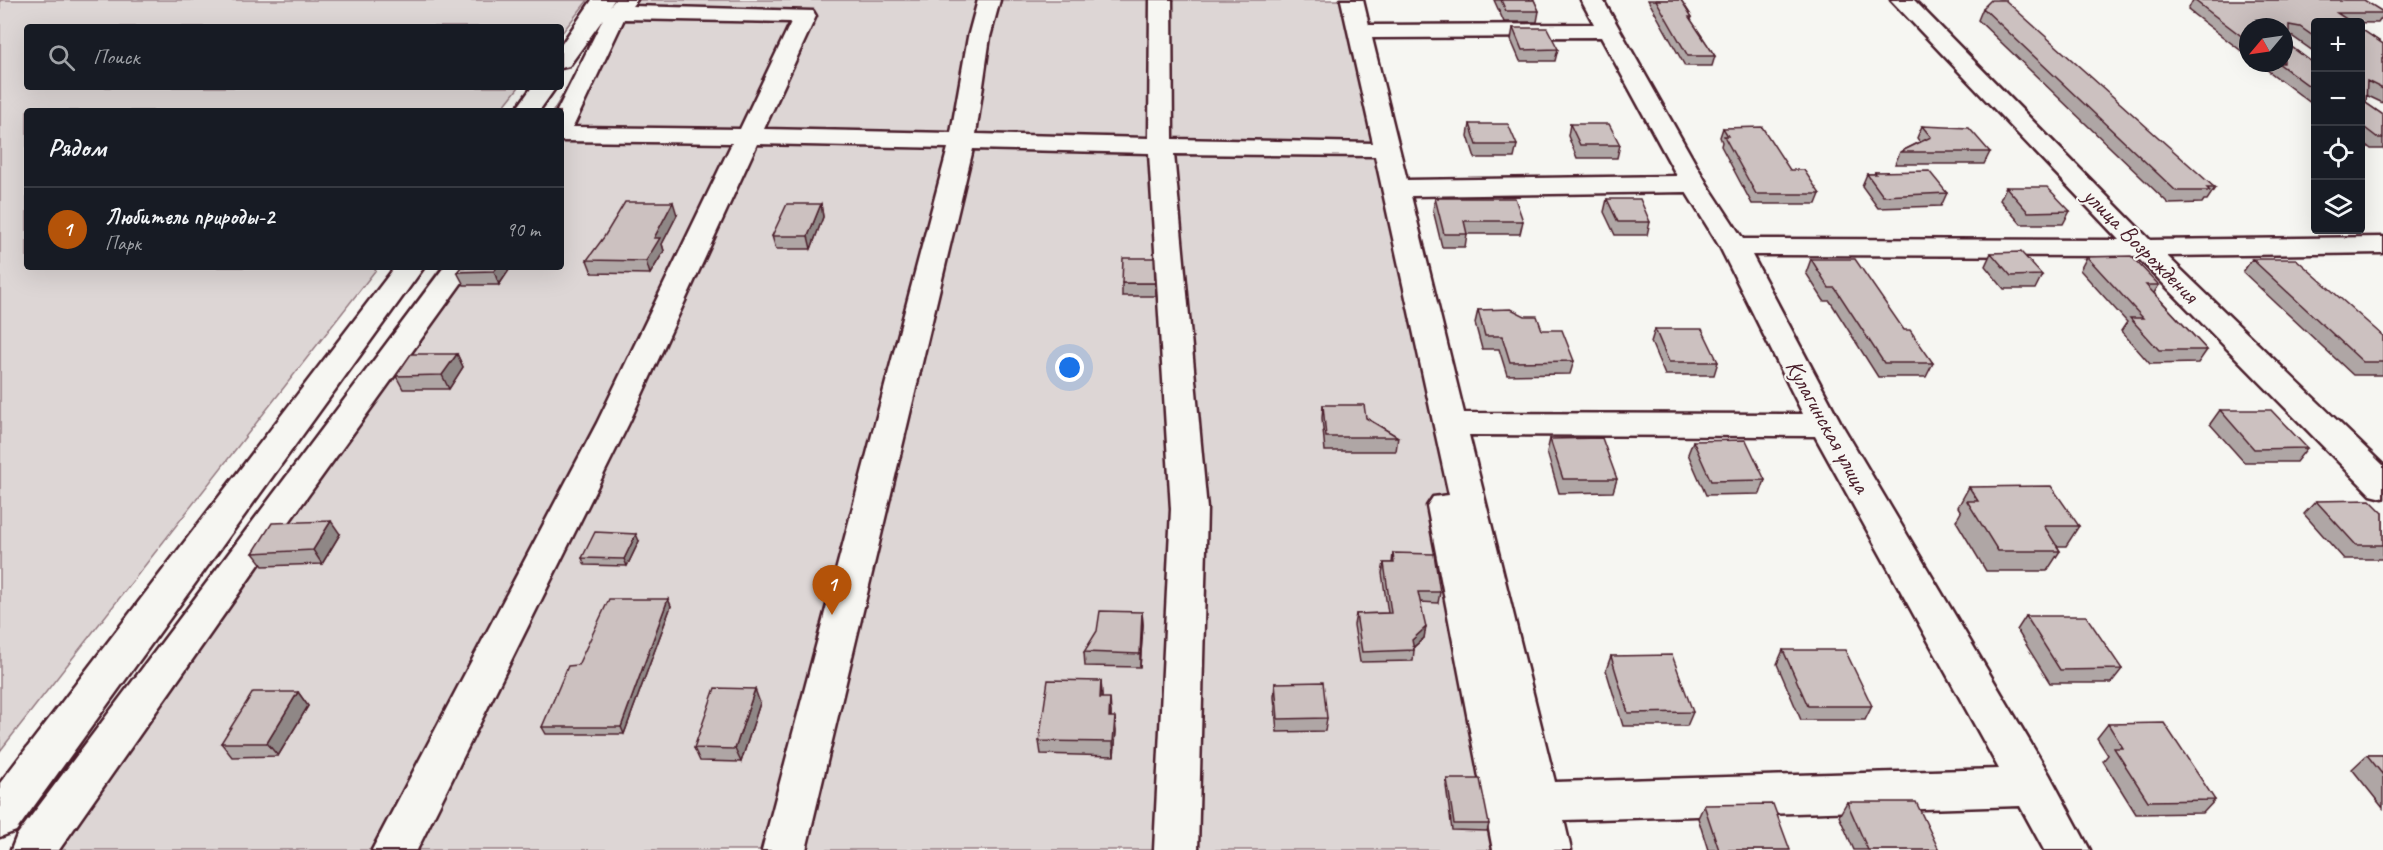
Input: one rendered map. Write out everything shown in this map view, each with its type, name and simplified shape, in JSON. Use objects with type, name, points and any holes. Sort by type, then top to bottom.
[{"type":"street","points":[[660,13],[729,2],[797,4],[799,0]]},
{"type":"street","points":[[784,850],[962,141],[979,37],[989,0]]},
{"type":"street","points":[[1161,0],[1161,147],[1189,509],[1176,850]]},
{"type":"street","points":[[1337,0],[1474,639],[1515,850]]},
{"type":"street","points":[[1352,0],[1549,850]]},
{"type":"street","name":"Кулагинская улица","points":[[1592,0],[1694,184],[1734,247],[1825,425],[2068,850]]},
{"type":"street","name":"улица Возрождения","points":[[1902,0],[2143,248],[2383,486]]},
{"type":"street","points":[[394,850],[613,423],[805,16],[660,13],[610,6]]},
{"type":"street","points":[[564,58],[610,6]]},
{"type":"street","points":[[564,120],[610,6]]},
{"type":"street","points":[[1359,32],[1609,30]]},
{"type":"street","points":[[529,108],[542,90]]},
{"type":"street","points":[[564,134],[750,135],[1161,147],[1368,150]]},
{"type":"street","points":[[1395,188],[1694,184]]},
{"type":"street","points":[[1734,247],[2143,248],[2383,244]]},
{"type":"street","points":[[0,817],[408,270]]},
{"type":"street","points":[[33,850],[266,527],[457,270]]},
{"type":"street","points":[[1449,424],[1825,425]]},
{"type":"street","points":[[1538,801],[2034,787]]},
{"type":"shaded area","points":[[0,0],[588,0],[564,30],[564,24],[24,24],[24,90],[517,90],[502,108],[24,108],[24,270],[376,270],[0,751]]},
{"type":"shaded area","points":[[621,0],[1343,0],[1530,850],[14,850],[439,270],[564,270],[564,108],[555,108]]},
{"type":"building","points":[[1501,0],[1534,0],[1539,11],[1506,11]]},
{"type":"building","points":[[1656,0],[1681,0],[1692,17],[1689,17],[1715,56],[1688,56]]},
{"type":"building","points":[[1991,0],[2005,0],[2215,188],[2207,188],[2210,191],[2176,191],[1983,8]]},
{"type":"building","points":[[2194,0],[2364,0],[2383,12],[2337,13],[2345,18],[2311,18],[2311,35],[2300,27],[2293,26],[2293,18],[2239,18],[2239,34]]},
{"type":"building","points":[[1513,28],[1547,28],[1558,49],[1522,50]]},
{"type":"building","points":[[2365,32],[2383,44],[2383,89],[2367,81],[2366,103],[2383,115],[2383,138],[2378,138],[2365,128]]},
{"type":"building","points":[[2293,48],[2311,62],[2311,87],[2290,72],[2293,72]]},
{"type":"building","points":[[1470,124],[1508,124],[1517,145],[1477,145]]},
{"type":"building","points":[[1570,124],[1609,124],[1620,145],[1580,145]]},
{"type":"building","points":[[1922,126],[1969,128],[1990,152],[1900,152],[1931,137]]},
{"type":"building","points":[[1762,127],[1790,170],[1804,170],[1820,194],[1756,194],[1724,136],[1728,136],[1723,128]]},
{"type":"building","points":[[1929,171],[1947,193],[1883,196],[1867,174],[1876,174],[1875,172]]},
{"type":"building","points":[[2006,187],[2047,187],[2070,211],[2028,212]]},
{"type":"building","points":[[1435,198],[1515,198],[1523,221],[1464,221],[1467,234],[1444,234]]},
{"type":"building","points":[[1607,199],[1640,199],[1650,222],[1618,222]]},
{"type":"building","points":[[625,202],[673,202],[654,238],[660,238],[646,261],[587,260],[604,237]]},
{"type":"building","points":[[787,204],[821,204],[808,236],[772,236]]},
{"type":"building","points":[[2021,252],[2042,275],[2011,276],[1991,253]]},
{"type":"building","points":[[2131,256],[2159,285],[2146,285],[2207,350],[2159,350],[2130,318],[2143,318],[2087,257]]},
{"type":"building","points":[[1123,258],[1154,258],[1155,283],[1122,283]]},
{"type":"building","points":[[1811,259],[1855,259],[1904,330],[1910,330],[1933,363],[1884,363],[1835,288],[1829,288]]},
{"type":"building","points":[[2252,259],[2296,259],[2383,336],[2383,362],[2363,362]]},
{"type":"building","points":[[459,270],[495,270],[494,271],[457,272]]},
{"type":"building","points":[[1511,309],[1525,316],[1537,316],[1542,330],[1562,330],[1574,361],[1510,362],[1502,336],[1485,336],[1478,310]]},
{"type":"building","points":[[1655,329],[1702,329],[1718,362],[1669,362]]},
{"type":"building","points":[[411,354],[457,354],[442,375],[396,376]]},
{"type":"building","points":[[1323,405],[1364,405],[1366,418],[1398,437],[1326,437]]},
{"type":"building","points":[[2220,410],[2271,410],[2307,448],[2254,449]]},
{"type":"building","points":[[1602,438],[1617,479],[1563,479],[1550,439]]},
{"type":"building","points":[[1746,440],[1765,480],[1711,481],[1693,441]]},
{"type":"building","points":[[2051,486],[2079,526],[2044,526],[2060,551],[1998,551],[1967,501],[1978,501],[1969,487]]},
{"type":"building","points":[[2370,500],[2383,513],[2383,545],[2356,545],[2316,501]]},
{"type":"building","points":[[331,521],[313,550],[253,553],[272,523]]},
{"type":"building","points":[[595,532],[636,534],[624,559],[582,558]]},
{"type":"building","points":[[1393,553],[1434,554],[1440,592],[1418,592],[1426,627],[1412,640],[1414,650],[1362,652],[1356,614],[1391,613],[1384,563],[1394,563]]},
{"type":"building","points":[[609,599],[668,599],[621,727],[542,727],[568,666],[578,665]]},
{"type":"building","points":[[1100,611],[1142,612],[1140,654],[1084,652],[1097,631]]},
{"type":"building","points":[[2026,616],[2086,616],[2122,669],[2060,670]]},
{"type":"building","points":[[1783,650],[1845,650],[1872,706],[1808,706]]},
{"type":"building","points":[[1672,655],[1693,712],[1628,713],[1611,656]]},
{"type":"building","points":[[1048,680],[1101,681],[1100,698],[1110,698],[1109,717],[1115,717],[1113,742],[1039,741]]},
{"type":"building","points":[[1323,682],[1327,718],[1278,719],[1275,683]]},
{"type":"building","points":[[715,688],[755,689],[735,749],[694,748]]},
{"type":"building","points":[[253,692],[298,692],[267,743],[221,743]]},
{"type":"building","points":[[2164,723],[2215,800],[2148,801],[2114,748],[2123,748],[2108,724]]},
{"type":"building","points":[[2367,755],[2383,755],[2383,775]]},
{"type":"building","points":[[1447,779],[1480,779],[1489,824],[1454,824]]},
{"type":"building","points":[[1847,802],[1916,802],[1939,850],[1868,850]]},
{"type":"building","points":[[1773,804],[1790,850],[1719,850],[1704,805]]},
{"type":"place","name":"Любитель природы-2","points":[[832,615]]}]
